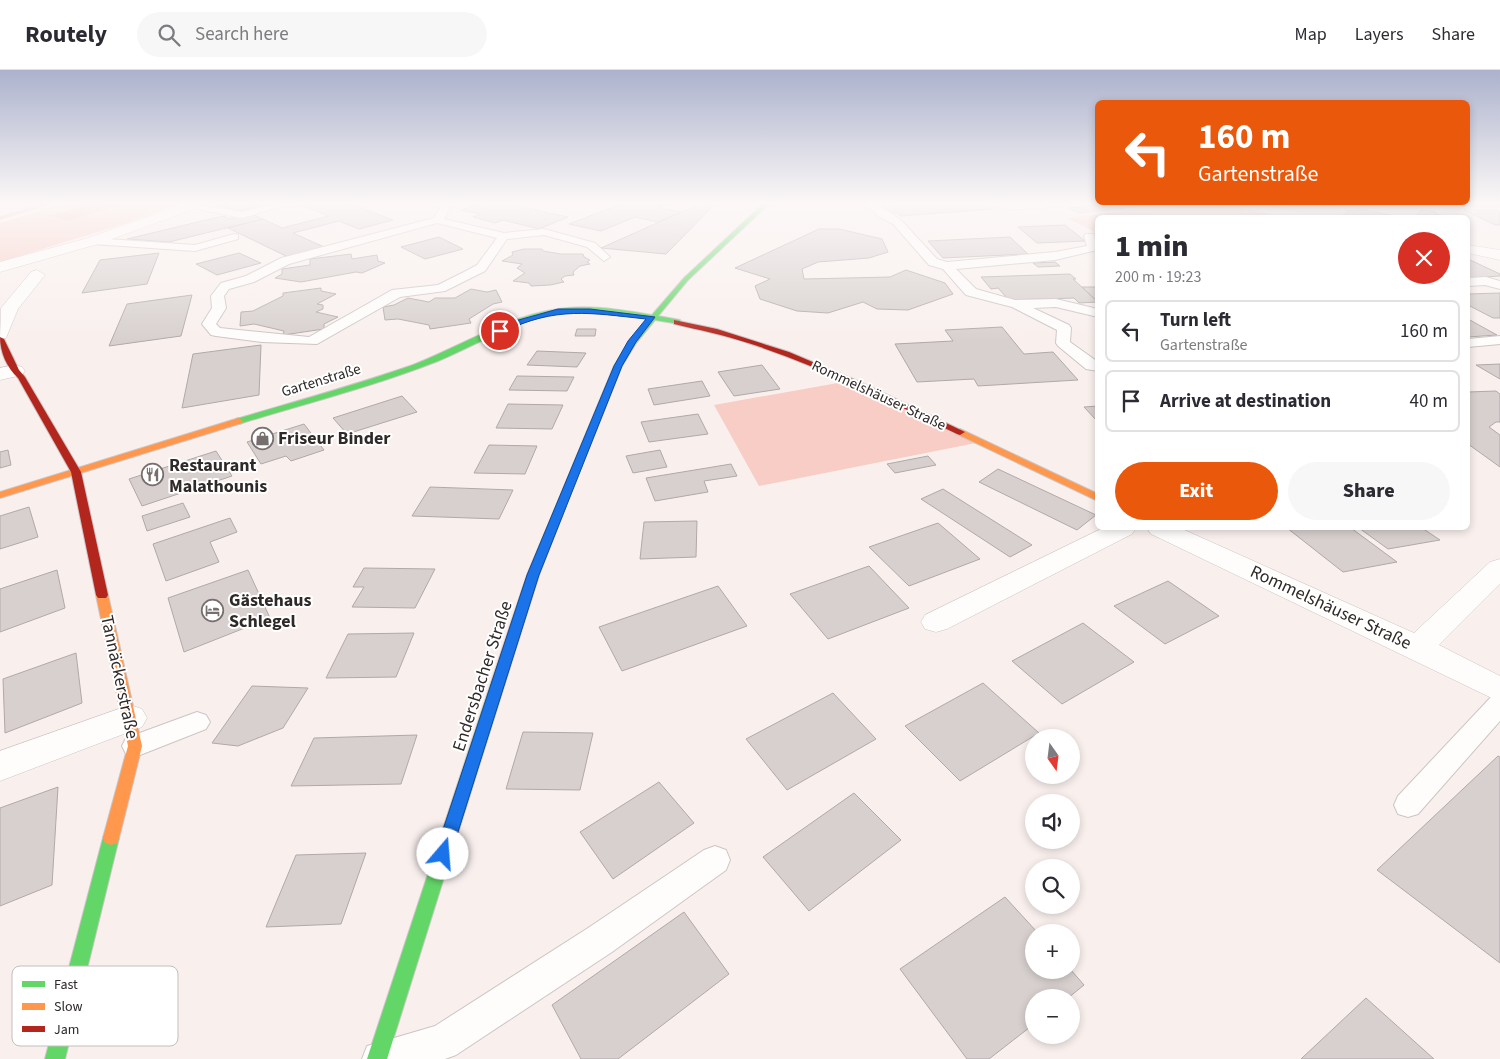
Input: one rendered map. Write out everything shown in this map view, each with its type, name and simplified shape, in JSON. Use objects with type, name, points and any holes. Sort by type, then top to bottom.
[{"type":"street","points":[[0,267],[65,249]]},
{"type":"street","name":"Endersbacher Straße","points":[[379,1059],[533,575],[618,366],[632,341],[651,317],[695,269],[716,249]]},
{"type":"street","points":[[1470,249],[1500,255]]},
{"type":"street","points":[[0,334],[10,308],[37,275]]},
{"type":"street","name":"Gartenstraße","points":[[0,495],[418,366],[465,348],[518,322],[558,311],[590,311],[651,317]]},
{"type":"street","name":"Rommelshäuser Straße","points":[[651,317],[710,328],[796,357],[874,391],[1095,497]]},
{"type":"street","name":"Tannäckerstraße","points":[[0,339],[7,373],[21,377],[76,472],[133,732],[77,966]]},
{"type":"street","points":[[936,622],[1119,530]]},
{"type":"street","name":"Rommelshäuser Straße","points":[[1164,530],[1418,648],[1500,690]]},
{"type":"street","points":[[1418,648],[1500,568]]},
{"type":"street","points":[[0,766],[133,732]]},
{"type":"street","name":"Tannäckerstraße","points":[[55,1059],[58,1046]]},
{"type":"lane","points":[[328,249],[284,261],[250,279],[225,286],[217,296],[219,308],[209,324],[216,332],[262,338],[312,341],[367,308],[397,294],[441,288],[468,275],[481,268],[495,249]]},
{"type":"lane","points":[[595,249],[604,257]]},
{"type":"lane","points":[[921,249],[933,262],[947,266],[1055,256],[1088,249]]},
{"type":"lane","points":[[947,266],[971,292],[1015,304],[1064,328],[1064,343],[1091,366],[1095,367]]},
{"type":"lane","points":[[1470,282],[1486,281],[1500,285]]},
{"type":"lane","points":[[1015,304],[1056,303],[1095,312]]},
{"type":"lane","points":[[1470,343],[1500,340]]},
{"type":"lane","points":[[1408,805],[1500,704]]},
{"type":"lane","points":[[133,732],[197,722]]},
{"type":"lane","points":[[379,1059],[443,1042],[600,940],[715,860]]},
{"type":"shaded area","points":[[0,249],[42,249],[0,262]]},
{"type":"shaded area","points":[[849,381],[981,442],[759,486],[714,405]]},
{"type":"building","points":[[272,249],[316,249],[288,257]]},
{"type":"building","points":[[405,249],[462,249],[425,259]]},
{"type":"building","points":[[523,249],[542,249],[543,251],[561,254],[583,254],[584,257],[590,260],[587,262],[590,264],[580,266],[573,272],[574,275],[565,276],[561,279],[564,282],[531,286],[529,283],[513,281],[525,273],[517,268],[522,264],[502,261],[513,255],[512,252]]},
{"type":"building","points":[[613,249],[671,249],[666,254]]},
{"type":"building","points":[[776,249],[887,249],[888,252],[869,258],[818,262],[802,269],[804,279],[890,277],[906,270],[945,283],[953,294],[908,310],[877,309],[863,302],[828,313],[797,311],[760,299],[755,286],[770,279],[735,268]]},
{"type":"building","points":[[935,249],[1023,249],[1028,254],[943,258]]},
{"type":"building","points":[[159,253],[147,284],[82,293],[100,260]]},
{"type":"building","points":[[239,253],[261,263],[217,275],[196,264]]},
{"type":"building","points":[[351,254],[352,259],[377,255],[378,261],[385,263],[362,273],[356,272],[301,282],[275,278],[282,274],[282,269],[310,265],[310,259]]},
{"type":"building","points":[[1470,260],[1500,274],[1500,276],[1470,278]]},
{"type":"building","points":[[1055,262],[1060,266],[1038,267],[1033,263]]},
{"type":"building","points":[[1070,274],[1095,299],[1095,302],[1079,303],[1074,298],[1009,300],[998,288],[991,289],[981,277]]},
{"type":"building","points":[[1082,287],[1095,287],[1095,299]]},
{"type":"building","points":[[321,288],[321,291],[336,294],[317,304],[323,305],[323,309],[316,312],[338,317],[324,324],[324,329],[283,335],[284,331],[254,324],[240,326],[241,312],[253,311],[283,296],[283,293]]},
{"type":"building","points":[[471,289],[487,292],[496,290],[502,302],[493,304],[469,319],[471,323],[430,329],[429,325],[398,319],[385,320],[383,307],[394,305],[408,298],[429,302],[435,298],[455,298]]},
{"type":"building","points":[[1500,293],[1500,318],[1493,318],[1470,306],[1470,294]]},
{"type":"building","points":[[192,295],[181,336],[109,346],[127,304]]},
{"type":"building","points":[[1470,320],[1497,335],[1470,337]]},
{"type":"building","points":[[1002,327],[1024,354],[1053,352],[1078,380],[978,386],[974,379],[917,382],[895,344],[953,341],[945,330]]},
{"type":"building","points":[[577,329],[596,329],[595,336],[575,336]]},
{"type":"building","points":[[261,345],[259,395],[182,408],[193,354]]},
{"type":"building","points":[[537,351],[586,353],[577,367],[527,365]]},
{"type":"building","points":[[1500,364],[1500,379],[1476,365]]},
{"type":"building","points":[[762,365],[780,389],[734,396],[718,372]]},
{"type":"building","points":[[517,376],[574,377],[567,391],[509,390]]},
{"type":"building","points":[[702,381],[710,396],[654,405],[648,389]]},
{"type":"building","points":[[1496,391],[1500,394],[1500,422],[1496,422],[1489,427],[1500,435],[1500,467],[1470,445],[1470,392]]},
{"type":"building","points":[[402,396],[417,412],[347,434],[333,418]]},
{"type":"building","points":[[508,404],[563,405],[552,429],[496,428]]},
{"type":"building","points":[[1095,406],[1095,419],[1084,407]]},
{"type":"building","points":[[698,414],[708,434],[649,442],[641,422]]},
{"type":"building","points":[[304,424],[324,450],[291,461],[286,456],[261,464],[247,442]]},
{"type":"building","points":[[489,445],[537,446],[525,474],[474,473]]},
{"type":"building","points":[[8,450],[11,465],[0,468],[0,452]]},
{"type":"building","points":[[660,450],[667,467],[633,473],[626,456]]},
{"type":"building","points":[[216,451],[232,476],[142,506],[129,479]]},
{"type":"building","points":[[928,456],[936,465],[895,473],[887,464]]},
{"type":"building","points":[[731,464],[737,476],[704,481],[708,492],[655,501],[646,478]]},
{"type":"building","points":[[998,469],[1095,516],[1077,530],[979,482]]},
{"type":"building","points":[[430,487],[513,490],[499,519],[412,516]]},
{"type":"building","points":[[943,489],[1032,545],[1010,557],[921,499]]},
{"type":"building","points":[[183,503],[190,517],[147,531],[142,516]]},
{"type":"building","points":[[29,507],[38,537],[0,549],[0,516]]},
{"type":"building","points":[[230,518],[237,532],[210,542],[219,562],[166,581],[153,544]]},
{"type":"building","points":[[697,521],[696,557],[640,559],[644,522]]},
{"type":"building","points":[[938,523],[980,559],[909,586],[869,547]]},
{"type":"building","points":[[1290,530],[1354,530],[1397,562],[1343,572]]},
{"type":"building","points":[[1362,530],[1425,530],[1440,540],[1388,549]]},
{"type":"building","points":[[869,566],[909,608],[828,639],[790,594]]},
{"type":"building","points":[[364,568],[435,569],[415,608],[352,607],[364,587],[353,587]]},
{"type":"building","points":[[57,570],[65,608],[0,632],[0,589]]},
{"type":"building","points":[[248,570],[270,618],[184,652],[168,598]]},
{"type":"building","points":[[1168,581],[1219,616],[1165,644],[1114,606]]},
{"type":"building","points":[[718,586],[747,626],[622,671],[599,627]]},
{"type":"building","points":[[1083,623],[1134,662],[1062,704],[1012,661]]},
{"type":"building","points":[[414,633],[396,677],[326,678],[348,634]]},
{"type":"building","points":[[76,653],[82,703],[5,733],[3,679]]},
{"type":"building","points":[[983,683],[1035,729],[1025,729],[1025,742],[960,781],[905,726]]},
{"type":"building","points":[[252,686],[308,688],[283,728],[238,746],[212,743]]},
{"type":"building","points":[[833,693],[876,739],[787,790],[746,739]]},
{"type":"building","points":[[523,732],[593,733],[580,790],[506,789]]},
{"type":"building","points":[[417,735],[401,784],[291,786],[314,738]]},
{"type":"building","points":[[1498,756],[1500,757],[1500,963],[1377,870]]},
{"type":"building","points":[[659,782],[694,823],[613,879],[580,832]]},
{"type":"building","points":[[58,787],[52,885],[0,906],[0,808]]},
{"type":"building","points":[[854,793],[901,840],[809,911],[763,857]]},
{"type":"building","points":[[366,853],[341,924],[266,927],[296,855]]},
{"type":"building","points":[[1005,897],[1030,924],[1025,924],[1025,979],[1079,979],[1084,985],[1079,989],[1025,989],[1025,1031],[989,1059],[967,1059],[900,969]]},
{"type":"building","points":[[684,912],[729,974],[618,1059],[581,1059],[552,1005]]},
{"type":"building","points":[[1366,998],[1434,1059],[1301,1059]]},
{"type":"traffic: fast","points":[[561,506],[618,366],[633,342],[686,279],[718,249]]},
{"type":"traffic: fast","points":[[239,421],[397,373],[521,321],[556,311],[600,310],[677,322]]},
{"type":"traffic: fast","points":[[377,1059],[498,683]]},
{"type":"traffic: fast","points":[[79,966],[111,838]]},
{"type":"traffic: fast","points":[[55,1059],[58,1046]]},
{"type":"traffic: slow","points":[[0,495],[239,421]]},
{"type":"traffic: slow","points":[[960,432],[1095,497]]},
{"type":"traffic: slow","points":[[498,683],[533,575],[561,506]]},
{"type":"traffic: slow","points":[[102,595],[135,746],[111,838]]},
{"type":"traffic: jam","points":[[677,322],[714,330],[786,354],[857,383],[960,432]]},
{"type":"traffic: jam","points":[[0,339],[15,371],[21,377],[76,472],[102,595]]},
{"type":"place","name":"Friseur Binder","points":[[262,438]]},
{"type":"place","name":"Restaurant Malathounis","points":[[153,475]]},
{"type":"place","name":"Gästehaus Schlegel","points":[[213,610]]},
{"type":"route","points":[[443,854],[533,575],[618,366],[632,341],[651,317],[590,311],[558,311],[518,322],[500,331]]}]
